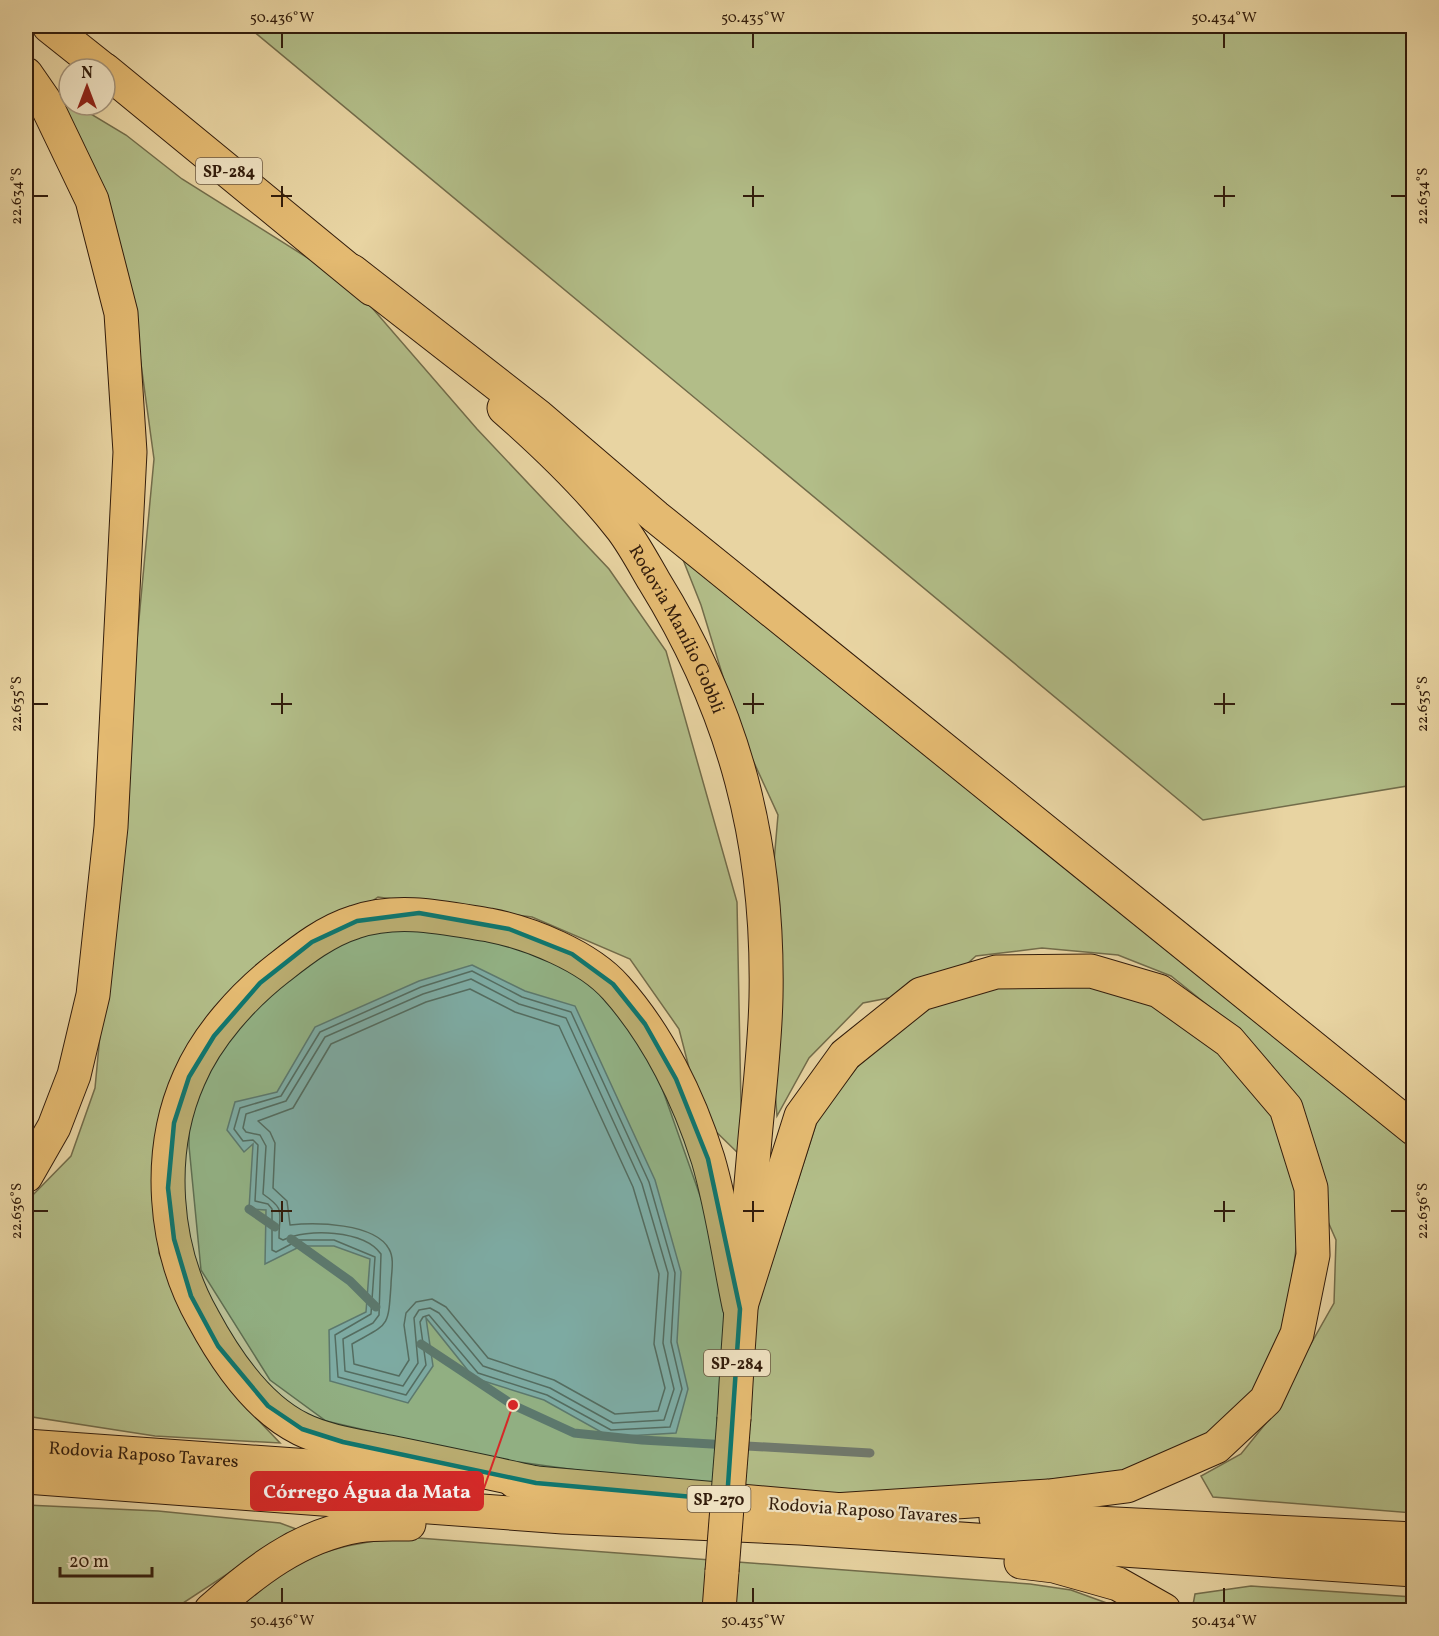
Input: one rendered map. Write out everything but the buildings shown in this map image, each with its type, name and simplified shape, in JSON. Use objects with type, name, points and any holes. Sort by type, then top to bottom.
[{"type":"main road","name":"Rodovia Manílio Gobbli","points":[[49,26],[88,57]]},
{"type":"main road","points":[[26,74],[44,100],[92,200],[121,313],[130,452],[111,826],[93,994],[74,1075],[54,1127],[26,1176]]},
{"type":"main road","name":"Rodovia Manílio Gobbli","points":[[117,81],[352,271],[550,448],[622,530],[682,626],[717,700],[742,776],[755,835],[762,901],[766,997],[740,1309],[719,1611]]},
{"type":"main road","points":[[352,271],[538,416],[656,516],[1413,1129]]},
{"type":"main road","points":[[536,1483],[343,1442],[302,1429],[268,1406],[218,1346],[191,1296],[174,1239],[168,1188],[174,1123],[189,1077],[214,1036],[260,983],[312,942],[357,921],[419,913],[509,929],[572,954],[613,984],[645,1024],[676,1079],[708,1159],[740,1309]]},
{"type":"main road","points":[[740,1309],[801,1116],[845,1055],[921,994],[996,972],[1091,971],[1159,991],[1229,1041],[1286,1108],[1311,1188],[1313,1255],[1297,1334],[1266,1401],[1216,1447],[1127,1486],[1049,1496],[834,1510]]},
{"type":"main road","name":"Rodovia Raposo Tavares","points":[[26,1446],[536,1483],[834,1510],[1413,1539]]},
{"type":"main road","name":"Rodovia Raposo Tavares","points":[[26,1477],[563,1517],[800,1528],[1413,1570]]},
{"type":"main road","points":[[211,1611],[251,1575],[293,1547],[357,1526],[563,1517]]},
{"type":"main road","points":[[800,1528],[1054,1566],[1118,1584],[1164,1611]]},
{"type":"highlighted area","points":[[419,913],[509,929],[572,954],[613,984],[645,1024],[676,1079],[708,1159],[740,1309],[727,1500],[536,1483],[343,1442],[302,1429],[268,1406],[218,1346],[191,1296],[174,1239],[168,1188],[174,1123],[189,1077],[214,1036],[260,983],[312,942],[357,921]]},
{"type":"green space","points":[[247,26],[1413,26],[1413,785],[1203,820]]},
{"type":"green space","points":[[62,117],[96,117],[126,135],[182,179],[354,287],[477,429],[609,569],[666,651],[737,902],[742,1157],[702,1118],[679,1029],[630,959],[532,917],[378,897],[314,942],[401,929],[509,929],[613,984],[662,1088],[740,1309],[711,1498],[627,1477],[482,1457],[326,1421],[270,1380],[201,1270],[189,1146],[189,1077],[160,1126],[159,1253],[195,1334],[241,1402],[280,1443],[155,1436],[26,1416],[26,1202],[71,1156],[95,1088],[154,459],[137,335]]},
{"type":"green space","points":[[678,547],[895,726],[1003,819],[1113,886],[1413,1129],[1413,1513],[1213,1497],[1201,1476],[1241,1454],[1266,1423],[1334,1303],[1336,1240],[1307,1174],[1285,1325],[1239,1426],[1169,1467],[792,1506],[743,1489],[736,1374],[818,1118],[902,1009],[1047,972],[1231,1024],[1171,976],[1118,955],[1042,948],[976,956],[940,988],[863,1003],[809,1058],[777,1116],[765,967],[778,815],[740,732],[701,605]]},
{"type":"green space","points":[[26,1505],[158,1511],[280,1523],[296,1529],[183,1603],[180,1610],[26,1610]]},
{"type":"green space","points":[[405,1537],[1030,1584],[1071,1590],[1126,1610],[233,1610],[295,1564],[325,1552],[357,1544]]},
{"type":"green space","points":[[1251,1586],[1413,1597],[1413,1610],[1192,1610],[1195,1594]]},
{"type":"water","points":[[472,965],[525,991],[575,1006],[655,1180],[681,1272],[677,1342],[688,1389],[676,1433],[610,1437],[544,1400],[474,1378],[426,1318],[433,1366],[408,1403],[330,1381],[329,1330],[366,1312],[370,1259],[334,1246],[301,1246],[265,1264],[266,1210],[249,1209],[253,1144],[244,1152],[227,1130],[235,1102],[277,1092],[315,1027],[419,981]]},
{"type":"waterway","points":[[249,1209],[275,1227]]},
{"type":"waterway","points":[[291,1239],[350,1281],[376,1307]]},
{"type":"waterway","points":[[421,1344],[513,1405],[574,1433],[642,1440],[870,1453]]},
{"type":"place","name":"Córrego Água da Mata","points":[[513,1405]]}]
